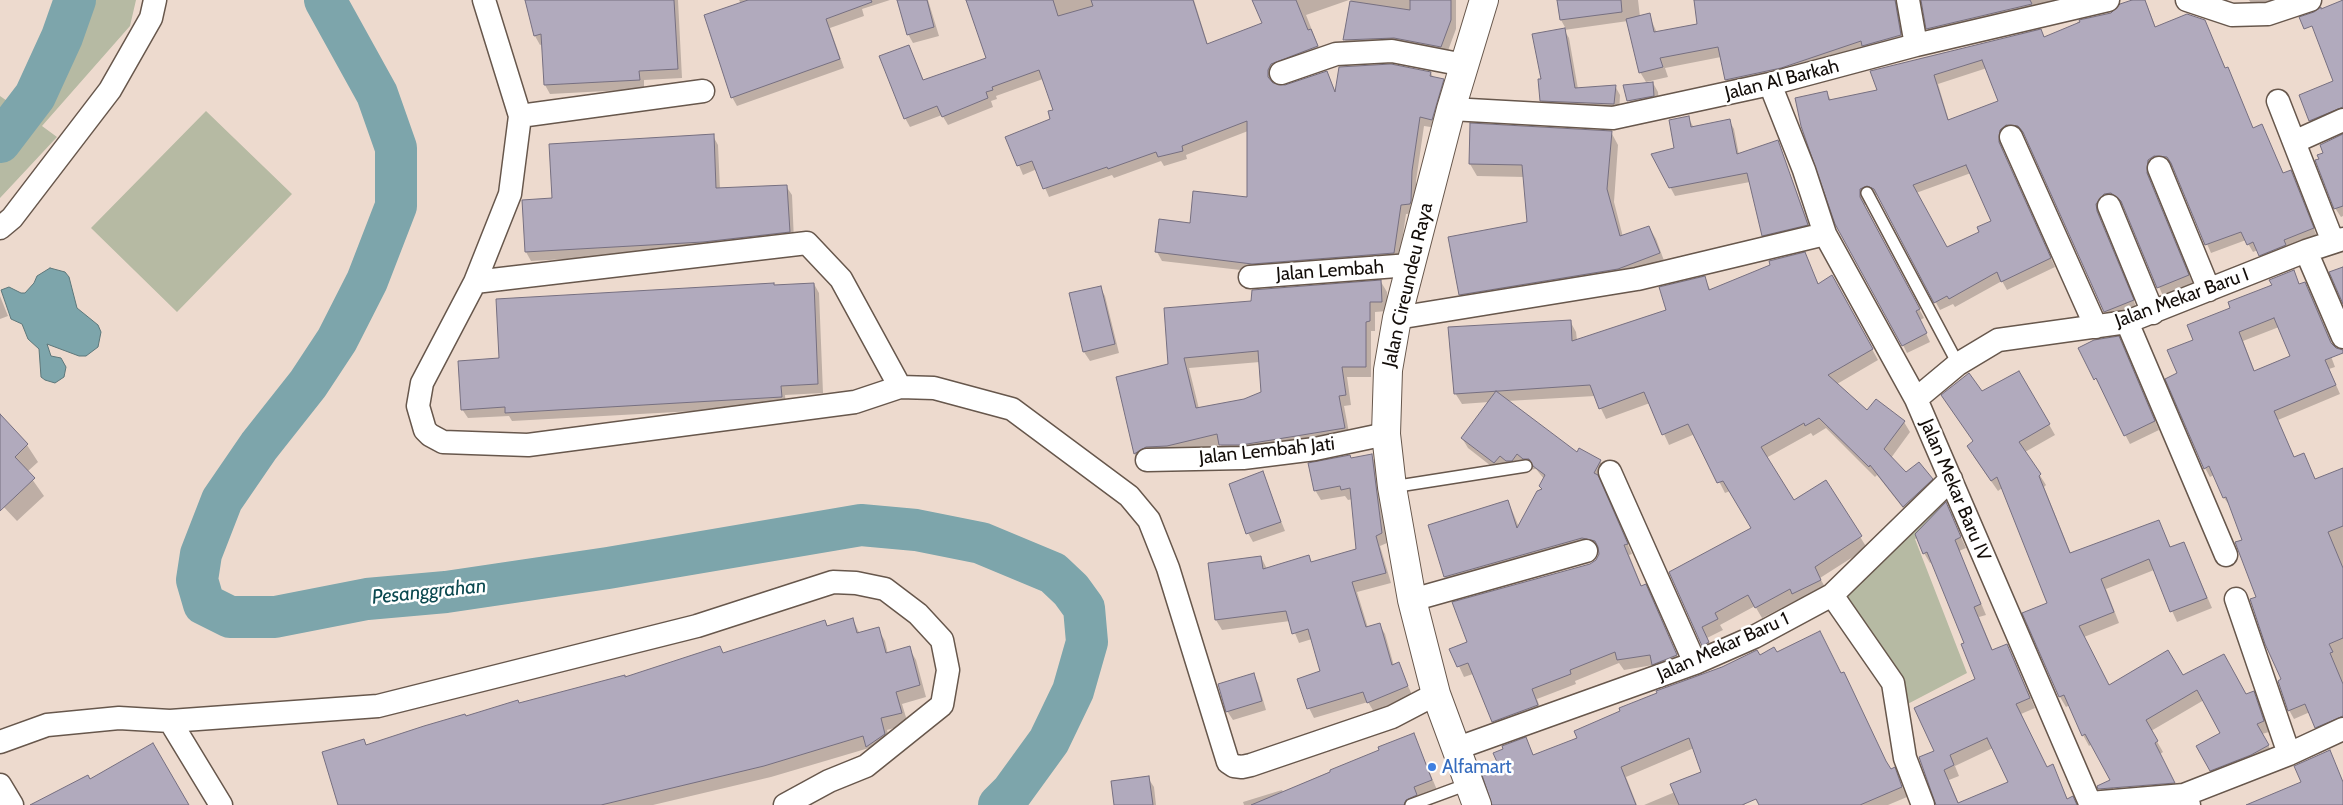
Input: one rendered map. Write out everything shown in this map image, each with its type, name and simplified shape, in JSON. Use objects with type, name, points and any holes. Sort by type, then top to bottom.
[{"type":"main road","name":"Jalan Cireundeu Raya","points":[[1473,795],[1436,694],[1412,600],[1392,487],[1386,434],[1388,370],[1396,318],[1452,108],[1484,0]]},
{"type":"street","points":[[0,228],[12,218],[110,90],[151,18],[155,0]]},
{"type":"street","points":[[484,0],[520,116],[510,194],[475,282],[422,383],[418,406],[425,430],[443,442],[528,445],[855,402],[900,388],[934,388],[1012,409],[1129,496],[1149,520],[1168,568],[1228,762],[1234,766],[1251,765],[1382,721],[1436,694]]},
{"type":"street","points":[[1908,0],[1916,45]]},
{"type":"street","name":"Jalan Al Barkah","points":[[1452,108],[1613,118],[1770,84],[1916,45],[2108,0]]},
{"type":"street","points":[[2188,0],[2232,15],[2268,14],[2297,2]]},
{"type":"street","points":[[1281,73],[1336,54],[1392,52],[1464,65]]},
{"type":"street","name":"Jalan Mekar Baru IV","points":[[1770,84],[1804,170],[1824,234],[1916,399],[2090,804],[2187,800],[2343,729]]},
{"type":"street","points":[[520,116],[702,91]]},
{"type":"street","points":[[2278,101],[2294,142],[2338,240]]},
{"type":"street","points":[[2294,142],[2343,120]]},
{"type":"street","points":[[2010,137],[2096,328]]},
{"type":"street","points":[[2159,168],[2208,290]]},
{"type":"street","points":[[2109,206],[2153,313]]},
{"type":"street","points":[[1396,318],[1637,279],[1824,234]]},
{"type":"street","name":"Jalan Mekar Baru I","points":[[1916,399],[1958,364],[1998,340],[2096,328],[2127,322],[2338,240]]},
{"type":"street","points":[[475,282],[807,243],[841,279],[900,388]]},
{"type":"street","points":[[2306,251],[2343,337]]},
{"type":"street","name":"Jalan Lembah","points":[[1250,277],[1410,265]]},
{"type":"street","points":[[2127,322],[2226,555]]},
{"type":"street","name":"Jalan Lembah Jati","points":[[1148,460],[1243,458],[1315,450],[1386,434]]},
{"type":"street","points":[[1610,472],[1695,663]]},
{"type":"street","name":"Jalan Mekar Baru 1","points":[[1455,750],[1695,663],[1754,637],[1832,595],[1951,479]]},
{"type":"street","points":[[1412,600],[1586,551]]},
{"type":"street","points":[[0,742],[47,725],[119,718],[170,721],[378,706],[697,626],[833,582],[856,583],[885,588],[918,614],[942,640],[948,670],[942,706],[866,766],[829,781],[785,805]]},
{"type":"street","points":[[1832,595],[1893,683],[1905,758],[1923,805]]},
{"type":"street","points":[[2236,598],[2289,754]]},
{"type":"street","points":[[170,721],[221,805]]},
{"type":"street","points":[[0,784],[12,805]]},
{"type":"lane","points":[[1867,193],[1958,364]]},
{"type":"lane","points":[[1392,487],[1526,466]]},
{"type":"lane","points":[[1411,805],[1473,795]]},
{"type":"green space","points":[[75,0],[136,0],[130,26],[42,126],[57,137],[0,198],[0,96],[23,112],[35,96],[62,37]]},
{"type":"green space","points":[[206,111],[292,194],[177,312],[91,228]]},
{"type":"green space","points":[[1944,500],[1953,516],[1915,539],[1967,673],[1898,709],[1835,602]]},
{"type":"water","points":[[50,268],[65,272],[69,277],[77,308],[98,325],[101,332],[98,347],[86,356],[79,356],[47,344],[51,356],[61,358],[66,367],[64,377],[55,383],[41,377],[39,349],[28,339],[22,324],[11,319],[1,290],[9,287],[25,293],[34,283],[37,276]]},
{"type":"building","points":[[525,0],[674,0],[678,69],[639,71],[640,80],[544,85],[541,34],[534,36]]},
{"type":"building","points":[[748,0],[871,0],[872,2],[826,19],[840,59],[731,98],[704,15]]},
{"type":"building","points":[[897,0],[927,0],[934,27],[907,35]]},
{"type":"building","points":[[966,0],[1053,0],[1058,16],[1093,6],[1091,0],[1193,0],[1207,44],[1262,23],[1252,0],[1296,0],[1308,30],[1311,29],[1318,46],[1271,64],[1268,70],[1268,77],[1273,83],[1285,85],[1327,71],[1335,92],[1339,67],[1391,64],[1431,72],[1430,76],[1444,79],[1432,120],[1420,117],[1412,171],[1411,201],[1410,204],[1401,205],[1394,253],[1252,264],[1155,252],[1159,219],[1190,223],[1193,191],[1247,197],[1247,121],[1182,146],[1183,151],[1158,157],[1156,152],[1043,189],[1032,161],[1017,166],[1005,137],[1050,119],[1048,111],[1053,110],[1039,70],[992,87],[993,90],[986,92],[988,98],[942,117],[937,106],[904,119],[879,56],[909,45],[923,80],[986,58]]},
{"type":"building","points":[[1410,0],[1451,0],[1451,20],[1441,47],[1394,38],[1343,40],[1350,1],[1410,10]]},
{"type":"building","points":[[1557,0],[1621,0],[1622,12],[1560,20]]},
{"type":"building","points":[[1694,0],[1895,0],[1901,35],[1862,46],[1861,41],[1781,68],[1725,80],[1718,47],[1660,58],[1663,67],[1639,73],[1626,19],[1650,13],[1654,32],[1697,24]]},
{"type":"building","points":[[1921,0],[2030,0],[2032,4],[1926,29]]},
{"type":"building","points":[[2132,0],[2145,0],[2155,27],[2187,14],[2205,20],[2225,68],[2228,67],[2253,128],[2262,124],[2283,173],[2291,170],[2314,228],[2284,240],[2286,245],[2259,256],[2253,242],[2247,245],[2241,232],[2205,245],[2171,163],[2167,157],[2154,156],[2148,160],[2147,173],[2189,275],[2157,288],[2121,201],[2111,193],[2104,194],[2096,204],[2097,211],[2134,300],[2104,312],[2023,132],[2018,126],[2006,125],[2000,130],[1999,142],[2051,258],[2001,282],[1997,272],[1949,299],[1947,296],[1934,303],[1874,189],[1867,186],[1860,189],[1860,197],[1920,309],[1916,311],[1927,333],[1902,346],[1835,224],[1801,126],[1795,98],[1827,91],[1829,100],[1877,90],[1870,71],[2041,29],[2044,37],[2080,22],[2079,20],[2111,13],[2120,4]],"holes":[[[1982,60],[1998,101],[1948,120],[1934,75]],[[1966,165],[1991,221],[1977,227],[1979,232],[1947,247],[1913,185]]]},
{"type":"building","points":[[2343,0],[2343,107],[2309,121],[2299,95],[2333,81],[2312,26],[2304,29],[2299,17]]},
{"type":"building","points":[[1565,28],[1575,88],[1616,85],[1614,104],[1540,101],[1538,79],[1541,79],[1532,34]]},
{"type":"building","points":[[1653,82],[1654,96],[1627,101],[1623,85]]},
{"type":"building","points":[[1689,116],[1691,127],[1730,119],[1737,154],[1778,140],[1808,225],[1762,236],[1747,173],[1669,188],[1651,154],[1674,148],[1669,120]]},
{"type":"building","points":[[1470,123],[1612,131],[1607,189],[1620,236],[1649,226],[1660,253],[1618,269],[1459,295],[1448,237],[1527,222],[1522,165],[1469,164]]},
{"type":"building","points":[[714,134],[716,188],[787,185],[790,232],[703,242],[525,252],[522,200],[552,198],[549,144]]},
{"type":"building","points":[[2343,134],[2343,206],[2334,209],[2315,160],[2319,159],[2317,155],[2323,153],[2320,145]]},
{"type":"building","points":[[1805,252],[1818,284],[1832,275],[1873,349],[1828,375],[1867,410],[1876,399],[1905,421],[1884,449],[1906,472],[1919,462],[1933,479],[1903,507],[1870,465],[1869,467],[1819,418],[1805,426],[1804,423],[1761,447],[1794,500],[1826,480],[1862,536],[1815,567],[1821,580],[1792,594],[1790,589],[1755,608],[1748,595],[1715,613],[1718,619],[1702,627],[1709,642],[1702,646],[1669,572],[1751,528],[1723,481],[1717,483],[1688,424],[1662,435],[1644,392],[1599,409],[1590,385],[1454,394],[1448,327],[1571,320],[1572,341],[1666,310],[1659,287],[1705,276],[1709,290],[1770,265],[1769,261]]},
{"type":"building","points":[[2343,267],[2343,304],[2329,272]]},
{"type":"building","points":[[2294,270],[2299,284],[2305,282],[2331,343],[2336,348],[2343,350],[2343,353],[2325,360],[2336,385],[2274,411],[2294,457],[2304,453],[2315,479],[2343,468],[2343,526],[2328,532],[2343,568],[2343,638],[2329,644],[2333,652],[2330,653],[2343,684],[2343,716],[2315,728],[2305,704],[2288,711],[2278,681],[2281,679],[2265,644],[2250,599],[2256,597],[2235,542],[2242,540],[2226,497],[2223,498],[2209,466],[2204,469],[2165,379],[2177,373],[2167,350],[2193,340],[2187,325],[2230,308],[2228,302],[2272,285],[2269,280]],"holes":[[[2274,318],[2290,356],[2254,371],[2239,332]]]},
{"type":"building","points":[[1381,280],[1382,302],[1370,302],[1370,321],[1366,322],[1366,367],[1342,367],[1346,395],[1339,396],[1345,428],[1241,445],[1219,445],[1217,434],[1167,446],[1146,447],[1134,454],[1116,377],[1168,364],[1164,308],[1251,301],[1252,290]],"holes":[[[1258,351],[1261,392],[1244,399],[1196,408],[1184,358]]]},
{"type":"building","points":[[774,283],[774,285],[814,283],[818,384],[781,386],[782,397],[505,413],[505,407],[461,410],[458,361],[499,358],[496,299]]},
{"type":"building","points":[[1101,286],[1115,344],[1083,352],[1069,293]]},
{"type":"building","points":[[2119,336],[2155,421],[2124,436],[2096,378],[2094,380],[2078,348],[2094,340]]},
{"type":"building","points":[[2019,371],[2050,424],[2019,442],[2041,474],[2039,476],[2070,553],[2159,520],[2170,547],[2184,542],[2207,598],[2170,612],[2149,559],[2101,579],[2114,612],[2079,626],[2109,685],[2168,650],[2183,675],[2224,654],[2246,694],[2254,691],[2264,721],[2257,724],[2269,745],[2251,755],[2210,771],[2196,746],[2220,733],[2197,690],[2146,720],[2158,741],[2155,743],[2175,783],[2098,789],[2097,786],[2110,780],[2085,734],[2082,736],[2064,695],[2059,697],[2022,613],[2047,603],[1997,477],[1991,481],[1967,446],[1973,441],[1941,395],[1969,373],[1982,391]]},
{"type":"building","points":[[1496,391],[1577,452],[1579,448],[1601,460],[1594,473],[1598,475],[1628,544],[1624,545],[1641,586],[1646,584],[1677,655],[1652,665],[1650,655],[1617,660],[1615,652],[1570,670],[1571,674],[1532,689],[1538,705],[1492,722],[1468,663],[1457,667],[1449,649],[1467,642],[1452,602],[1590,564],[1596,560],[1599,554],[1595,541],[1582,538],[1444,577],[1428,525],[1508,500],[1517,528],[1537,491],[1542,489],[1539,486],[1545,475],[1533,466],[1529,459],[1523,459],[1517,454],[1512,461],[1506,461],[1500,456],[1494,463],[1461,438]]},
{"type":"building","points":[[0,414],[28,444],[15,457],[35,478],[0,511]]},
{"type":"building","points":[[1372,454],[1382,533],[1376,536],[1386,573],[1352,582],[1366,627],[1380,623],[1392,665],[1399,662],[1408,686],[1367,703],[1363,692],[1307,709],[1297,679],[1320,671],[1308,629],[1292,634],[1286,611],[1215,620],[1208,563],[1261,556],[1263,569],[1309,555],[1311,562],[1356,549],[1350,488],[1341,490],[1340,486],[1314,491],[1308,463],[1350,455],[1351,458]]},
{"type":"building","points":[[1263,471],[1281,522],[1246,534],[1229,484]]},
{"type":"building","points":[[1946,502],[1961,537],[1955,540],[1981,604],[1974,607],[1992,650],[2007,644],[2030,698],[2016,704],[2047,767],[2053,764],[2067,799],[2073,796],[2077,805],[1936,805],[1919,757],[1934,751],[1914,708],[1975,679],[1961,644],[1964,643],[1927,552],[1923,554],[1915,534]],"holes":[[[1987,738],[2008,782],[1958,803],[1944,770],[1954,765],[1950,755]]]},
{"type":"building","points":[[853,618],[857,633],[879,627],[886,653],[910,646],[920,685],[896,692],[902,713],[881,718],[885,734],[866,747],[863,736],[764,766],[601,805],[338,805],[322,752],[364,739],[366,745],[424,726],[465,714],[466,716],[518,700],[519,703],[625,675],[625,677],[720,646],[723,653],[825,620],[827,626]]},
{"type":"building","points":[[1820,631],[1841,673],[1844,672],[1886,761],[1891,769],[1895,767],[1902,787],[1860,805],[1759,805],[1756,799],[1742,805],[1679,805],[1670,784],[1701,772],[1689,738],[1621,767],[1636,805],[1492,805],[1480,769],[1497,762],[1493,753],[1503,749],[1502,746],[1526,737],[1533,755],[1577,738],[1574,731],[1620,711],[1619,708],[1657,693],[1656,691],[1722,667],[1757,650],[1760,655],[1774,647],[1777,652]]},
{"type":"building","points":[[1254,673],[1262,701],[1226,712],[1218,684]]},
{"type":"building","points":[[1414,733],[1432,780],[1414,787],[1417,795],[1406,800],[1404,805],[1251,805],[1379,750],[1378,747]]},
{"type":"building","points":[[153,743],[189,805],[30,805],[88,775],[90,779]]},
{"type":"building","points":[[2330,750],[2343,782],[2343,805],[2246,805],[2301,782],[2294,766]]},
{"type":"building","points":[[1149,776],[1153,805],[1114,805],[1111,781]]},
{"type":"waterway","name":"Pesanggrahan","points":[[0,142],[35,96],[62,37],[75,0]]},
{"type":"waterway","name":"Pesanggrahan","points":[[325,0],[377,94],[396,148],[396,206],[367,281],[337,340],[308,384],[259,446],[222,500],[201,554],[197,580],[204,604],[230,617],[275,617],[367,599],[446,592],[608,568],[861,525],[916,530],[981,543],[1053,573],[1071,590],[1084,608],[1087,642],[1073,691],[1049,741],[1012,792],[999,805]]},
{"type":"place","name":"Alfamart","points":[[1432,767]]}]
